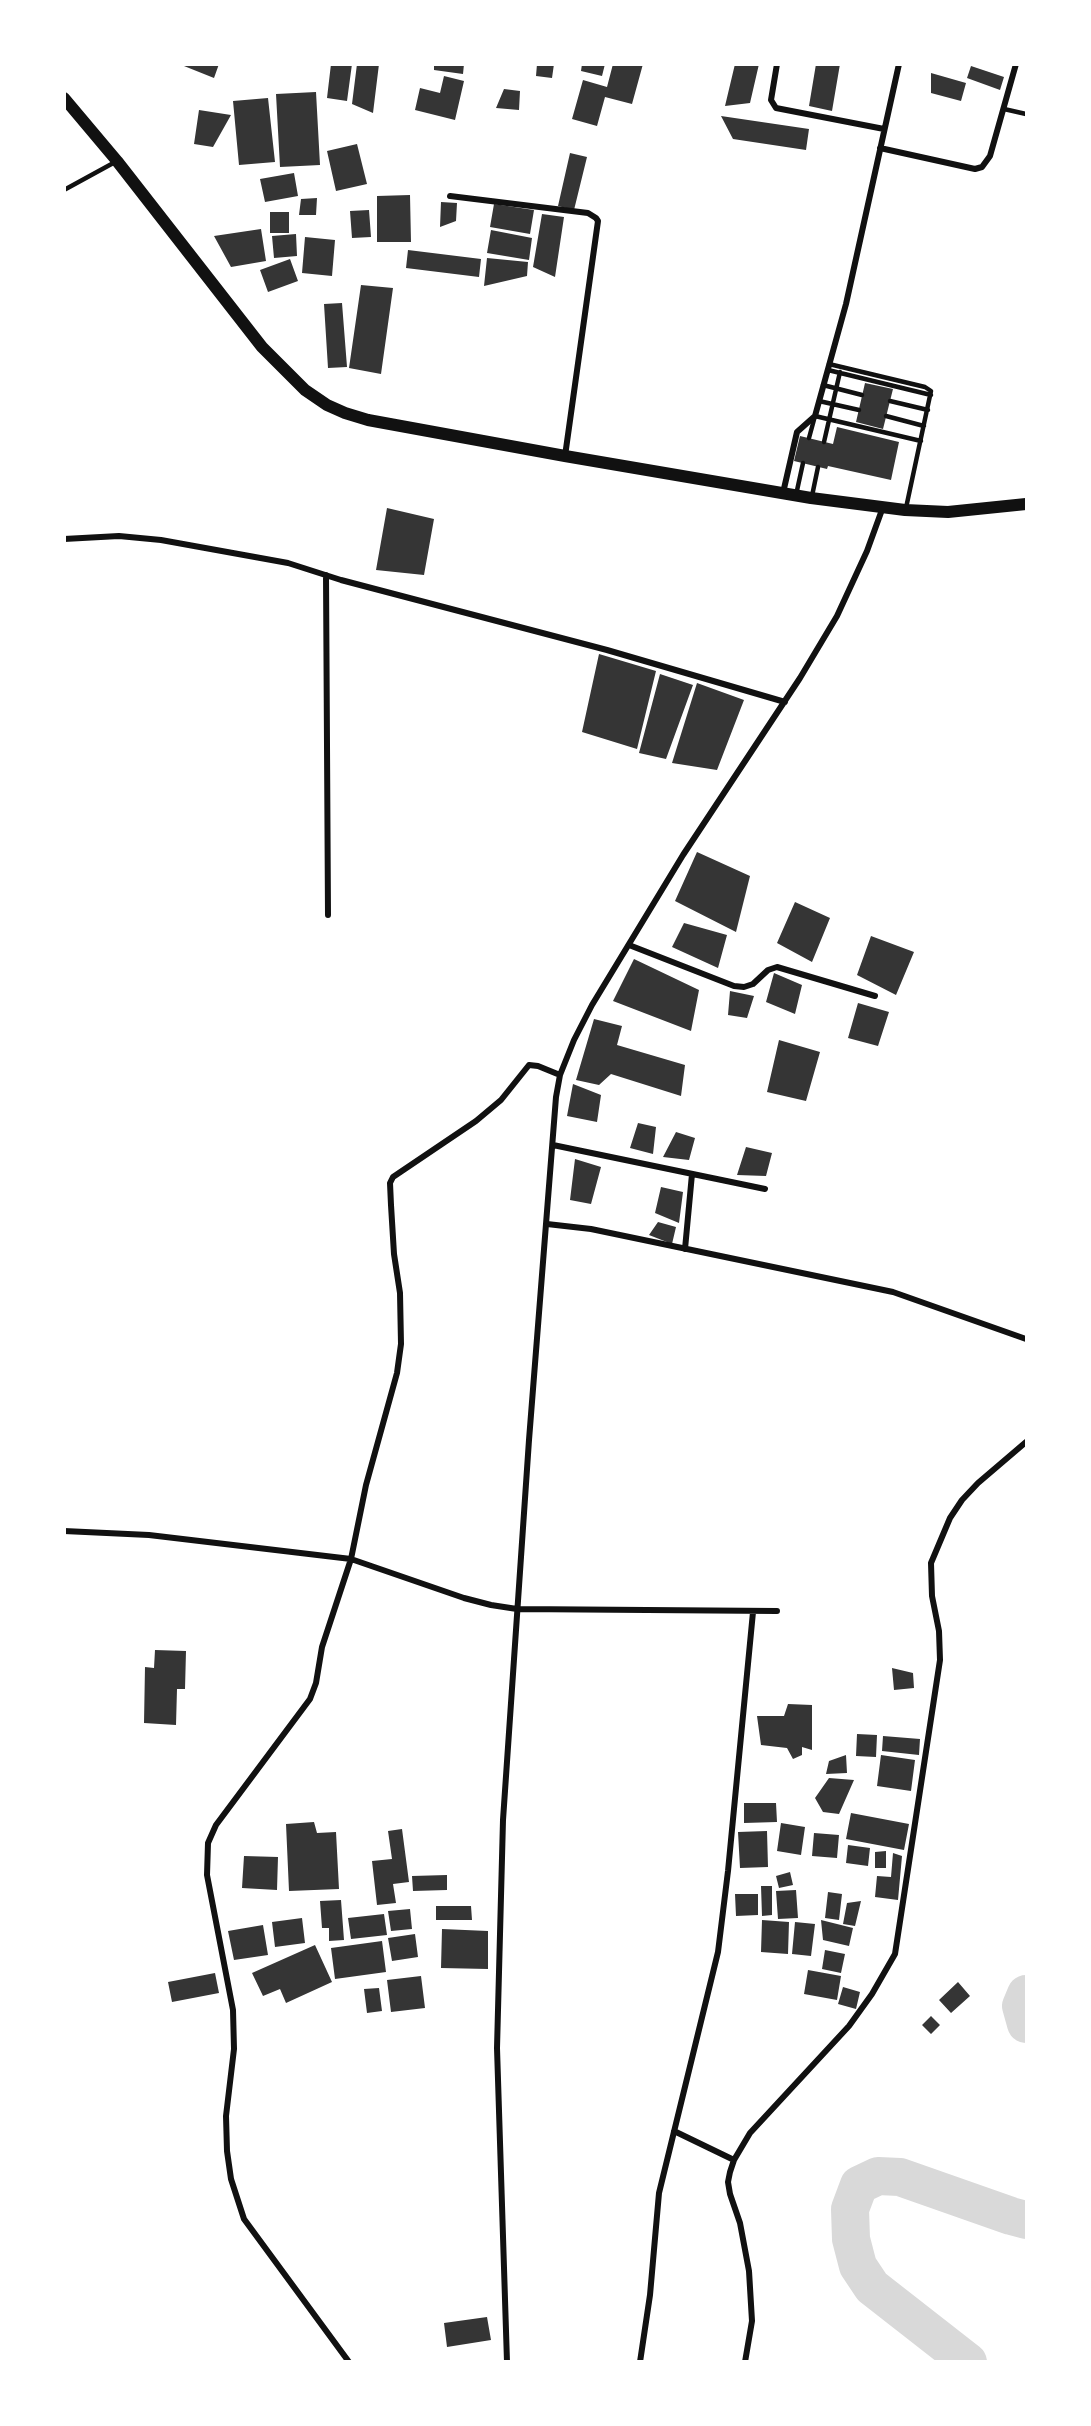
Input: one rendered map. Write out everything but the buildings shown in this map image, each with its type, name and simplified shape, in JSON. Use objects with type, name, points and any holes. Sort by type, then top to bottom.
[{"type":"main road","points":[[64,98],[117,161],[262,347],[305,390],[327,405],[368,420],[811,498],[905,510],[948,512],[1026,504]]},
{"type":"street","points":[[777,64],[771,96],[772,104],[776,108],[884,129]]},
{"type":"street","points":[[790,494],[797,432],[815,416],[824,385],[846,304],[899,64]]},
{"type":"street","points":[[880,148],[975,169],[982,167],[990,156],[1016,64]]},
{"type":"street","points":[[450,196],[588,213],[598,221],[565,456]]},
{"type":"street","points":[[507,2361],[497,2048],[503,1820],[517,1609],[560,1075],[574,1040],[592,1005],[683,855],[785,702],[841,607],[867,551],[883,507]]},
{"type":"street","points":[[64,539],[119,536],[161,540],[288,563],[607,650],[785,702]]},
{"type":"street","points":[[326,575],[328,915]]},
{"type":"street","points":[[629,945],[734,986],[744,987],[753,984],[768,970],[777,967],[875,996]]},
{"type":"street","points":[[350,2361],[244,2219],[231,2179],[226,2116],[234,2049],[233,2010],[207,1875],[208,1843],[216,1825],[310,1699],[316,1683],[322,1647],[351,1559],[366,1485],[397,1373],[401,1344],[402,1328],[394,1254],[390,1183],[398,1172],[476,1122],[535,1065],[560,1075]]},
{"type":"street","points":[[553,1145],[765,1189]]},
{"type":"street","points":[[685,1249],[692,1174]]},
{"type":"street","points":[[547,1224],[591,1229],[893,1292],[1026,1339]]},
{"type":"street","points":[[745,2361],[752,2321],[749,2271],[743,2233],[728,2182],[732,2159],[750,2133],[849,2026],[872,1994],[894,1954],[940,1660],[939,1631],[932,1596],[931,1563],[950,1518],[962,1500],[978,1483],[1026,1442]]},
{"type":"street","points":[[64,1531],[104,1531],[149,1535],[351,1559],[464,1598],[517,1609],[777,1611]]},
{"type":"street","points":[[640,2361],[650,2295],[659,2193],[718,1952],[753,1612]]},
{"type":"street","points":[[674,2131],[732,2159]]},
{"type":"lane","points":[[1004,109],[1026,114]]},
{"type":"lane","points":[[64,190],[117,161]]},
{"type":"lane","points":[[828,367],[841,367],[925,387],[931,391],[905,510]]},
{"type":"lane","points":[[828,367],[840,374],[931,395]]},
{"type":"lane","points":[[824,442],[841,367]]},
{"type":"lane","points":[[824,385],[862,395]]},
{"type":"lane","points":[[819,400],[859,410]]},
{"type":"lane","points":[[890,401],[928,410]]},
{"type":"lane","points":[[809,438],[815,416],[921,441]]},
{"type":"lane","points":[[886,416],[924,426]]},
{"type":"lane","points":[[790,494],[803,463]]},
{"type":"lane","points":[[811,498],[818,466]]},
{"type":"waterway","points":[[1026,1994],[1021,2006],[1026,2024]]},
{"type":"waterway","points":[[968,2362],[872,2287],[858,2266],[851,2239],[850,2209],[859,2185],[878,2176],[900,2177],[1026,2220]]}]
